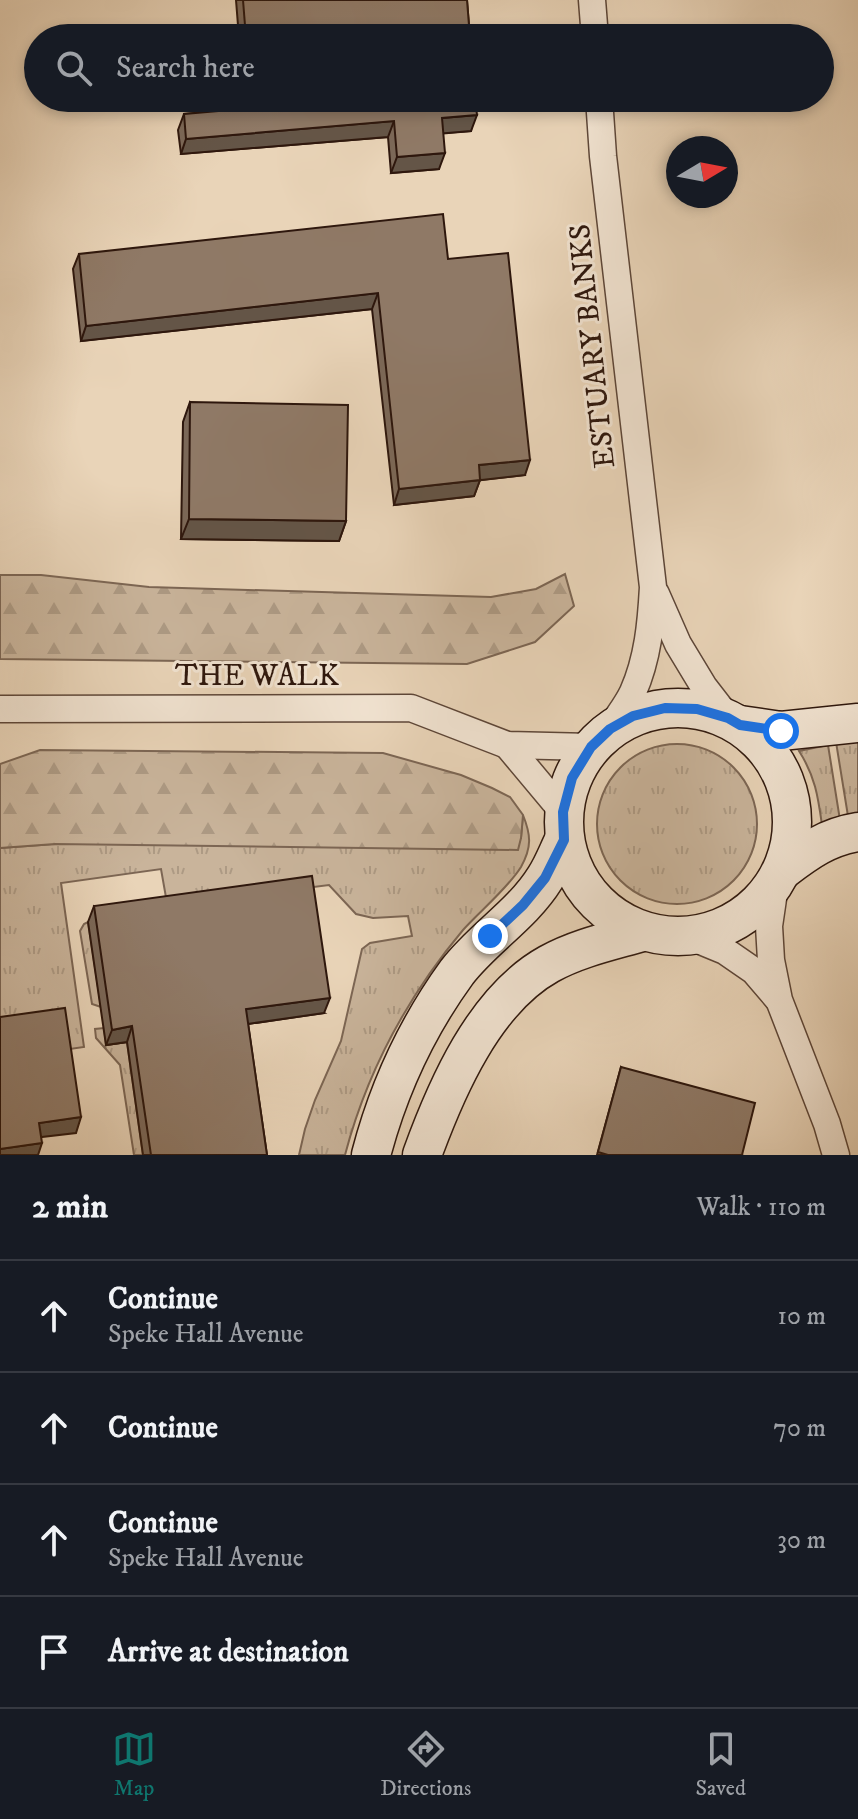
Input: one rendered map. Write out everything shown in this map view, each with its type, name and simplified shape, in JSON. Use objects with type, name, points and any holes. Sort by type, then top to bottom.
[{"type":"street","points":[[592,0],[594,24]]},
{"type":"street","name":"ESTUARY BANKS","points":[[600,112],[653,587],[651,628],[643,662],[632,692],[600,738]]},
{"type":"street","name":"ESTUARY BANKS","points":[[653,587],[678,644],[704,687],[734,722]]},
{"type":"street","name":"THE WALK","points":[[0,709],[411,708],[507,745],[600,738]]},
{"type":"street","points":[[371,1155],[397,1076],[425,1020],[458,971],[545,878],[564,826],[572,778],[600,738],[633,716],[665,708],[697,709],[734,722],[781,731],[858,723]]},
{"type":"street","points":[[734,722],[767,749],[785,780],[793,815],[790,851],[779,877],[769,926],[771,960],[779,1000],[836,1155]]},
{"type":"street","name":"THE WALK","points":[[507,745],[564,826]]},
{"type":"street","points":[[564,826],[572,865],[588,894],[612,917],[642,932],[666,937],[691,937],[724,928],[752,911],[779,877],[815,846],[858,832]]},
{"type":"street","points":[[422,1155],[440,1106],[466,1055],[495,1013],[523,982],[549,964],[584,949],[642,932]]},
{"type":"street","points":[[691,937],[725,951],[754,971],[779,1000]]},
{"type":"green space","points":[[565,574],[574,606],[535,642],[467,664],[0,659],[0,575],[41,575],[149,587],[491,597],[536,589]]},
{"type":"green space","points":[[858,740],[858,814],[848,816],[836,742]]},
{"type":"green space","points":[[677,744],[708,750],[733,768],[751,793],[757,824],[751,855],[733,880],[708,898],[677,904],[646,898],[621,880],[603,855],[597,824],[603,793],[621,768],[646,750]]},
{"type":"green space","points":[[828,745],[840,820],[822,825],[815,786],[799,751]]},
{"type":"green space","points":[[40,750],[383,753],[461,775],[510,797],[523,815],[521,838],[518,850],[55,844],[0,848],[0,764]]},
{"type":"green space","points":[[523,815],[529,841],[521,867],[463,930],[407,1008],[365,1094],[345,1155],[299,1155],[315,1100],[341,1041],[362,949],[370,943],[412,936],[408,916],[373,918],[356,914],[329,885],[171,905],[167,903],[161,869],[61,883],[84,1047],[63,1050],[0,1031],[0,848],[55,844],[521,838]]},
{"type":"green space","points":[[88,922],[101,1007],[92,1004],[80,931]]},
{"type":"green space","points":[[104,1028],[106,1045],[127,1042],[143,1155],[134,1155],[120,1065],[96,1038],[95,1029]]},
{"type":"building","points":[[243,0],[467,0],[469,24],[245,24]]},
{"type":"building","points":[[477,112],[477,115],[442,118],[445,153],[397,157],[394,121],[186,139],[184,114]]},
{"type":"building","points":[[443,214],[448,259],[508,253],[530,460],[479,465],[480,480],[399,489],[378,293],[86,326],[79,254]]},
{"type":"building","points":[[190,402],[348,405],[346,521],[189,519]]},
{"type":"building","points":[[312,876],[330,998],[246,1009],[267,1155],[151,1155],[132,1026],[112,1030],[94,906]]},
{"type":"building","points":[[65,1008],[81,1117],[39,1123],[42,1143],[0,1149],[0,1017]]},
{"type":"building","points":[[621,1067],[755,1103],[742,1155],[608,1155],[598,1152]]},
{"type":"route","points":[[490,936],[523,905],[545,878],[564,840],[563,812],[572,778],[591,747],[610,729],[633,716],[665,708],[697,709],[740,725],[781,731]]}]
